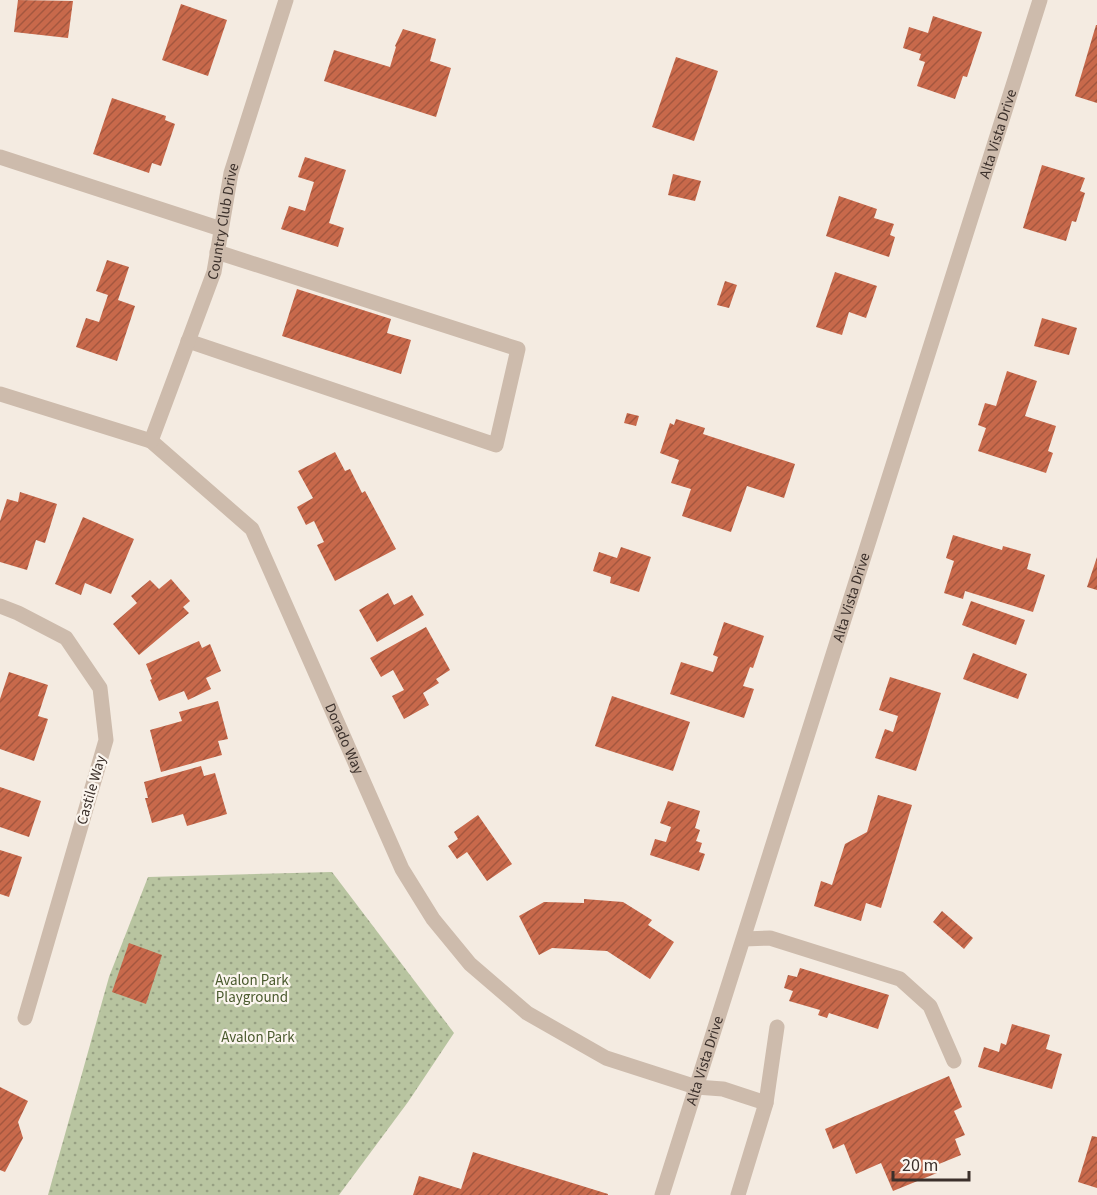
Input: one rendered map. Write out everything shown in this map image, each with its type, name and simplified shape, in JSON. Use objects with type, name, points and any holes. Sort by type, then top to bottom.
[{"type":"street","name":"Country Club Drive","points":[[151,441],[214,272],[231,173],[286,0]]},
{"type":"street","name":"Alta Vista Drive","points":[[662,1195],[1040,0]]},
{"type":"street","points":[[0,157],[221,229]]},
{"type":"street","points":[[188,341],[496,445],[518,349],[217,252]]},
{"type":"street","name":"Dorado Way","points":[[0,394],[151,441],[252,529],[402,869],[433,919],[470,964],[527,1013],[606,1058],[696,1087],[723,1089],[766,1103]]},
{"type":"street","name":"Castile Way","points":[[0,606],[66,638],[100,688],[106,740],[25,1018]]},
{"type":"street","points":[[744,939],[770,938],[900,979],[930,1006],[954,1061]]},
{"type":"street","points":[[738,1195],[766,1103],[777,1026]]},
{"type":"green space","name":"Avalon Park","points":[[332,872],[454,1033],[408,1102],[339,1195],[48,1195],[109,977],[148,877]]},
{"type":"building","points":[[18,0],[73,1],[68,38],[14,32]]},
{"type":"building","points":[[181,4],[227,20],[208,76],[162,60]]},
{"type":"building","points":[[933,16],[982,32],[967,77],[963,76],[955,99],[917,86],[925,62],[919,60],[921,54],[903,48],[909,27],[928,33]]},
{"type":"building","points":[[1097,25],[1097,103],[1075,96]]},
{"type":"building","points":[[403,29],[436,39],[430,61],[451,68],[436,117],[324,81],[334,50],[390,67],[395,46]]},
{"type":"building","points":[[676,57],[718,71],[694,141],[652,127]]},
{"type":"building","points":[[112,98],[166,116],[165,120],[175,124],[161,166],[152,163],[149,173],[93,154]]},
{"type":"building","points":[[305,157],[346,170],[329,223],[344,228],[338,247],[281,229],[289,206],[305,211],[314,182],[298,177]]},
{"type":"building","points":[[1042,165],[1085,178],[1080,191],[1085,193],[1076,222],[1072,221],[1066,241],[1023,228]]},
{"type":"building","points":[[673,174],[701,181],[695,201],[668,195]]},
{"type":"building","points":[[839,196],[877,209],[874,218],[894,224],[890,235],[895,237],[889,257],[826,236]]},
{"type":"building","points":[[107,260],[129,267],[118,300],[135,306],[117,361],[76,347],[86,318],[99,322],[108,295],[96,291]]},
{"type":"building","points":[[835,272],[877,286],[866,318],[849,312],[842,335],[816,327]]},
{"type":"building","points":[[725,281],[737,285],[729,308],[717,305]]},
{"type":"building","points":[[297,289],[391,319],[387,333],[411,340],[401,374],[282,336]]},
{"type":"building","points":[[1042,318],[1077,328],[1069,355],[1034,346]]},
{"type":"building","points":[[1007,371],[1037,381],[1025,416],[1056,426],[1048,451],[1053,453],[1046,473],[978,451],[986,428],[978,425],[985,403],[996,406]]},
{"type":"building","points":[[627,413],[639,416],[636,426],[624,423]]},
{"type":"building","points":[[676,419],[705,428],[703,434],[795,464],[784,498],[747,486],[731,532],[682,516],[691,489],[671,483],[679,460],[660,453],[670,423],[674,425]]},
{"type":"building","points":[[335,452],[345,471],[350,469],[362,493],[365,491],[396,549],[335,581],[317,545],[324,542],[314,521],[306,525],[297,507],[313,498],[298,471]]},
{"type":"building","points":[[20,492],[57,504],[45,543],[36,540],[27,570],[0,562],[0,521],[7,499],[18,502]]},
{"type":"building","points":[[83,517],[134,539],[111,594],[85,583],[81,595],[55,584]]},
{"type":"building","points":[[953,535],[1002,550],[1003,546],[1031,554],[1027,569],[1045,575],[1033,612],[965,591],[963,599],[944,593],[954,561],[946,558]]},
{"type":"building","points":[[621,547],[651,557],[639,592],[610,583],[611,577],[593,571],[599,552],[617,558]]},
{"type":"building","points":[[1097,557],[1097,590],[1087,587]]},
{"type":"building","points":[[171,579],[190,601],[183,607],[189,613],[139,655],[113,624],[137,603],[131,596],[150,580],[159,589]]},
{"type":"building","points":[[388,593],[394,605],[412,595],[424,615],[377,642],[359,610]]},
{"type":"building","points":[[971,601],[1025,620],[1016,645],[962,625]]},
{"type":"building","points":[[724,622],[764,636],[753,668],[750,667],[743,686],[754,689],[744,718],[670,694],[681,662],[713,672],[718,657],[713,655]]},
{"type":"building","points":[[426,627],[450,670],[436,679],[439,683],[423,693],[429,705],[404,719],[392,696],[404,690],[393,670],[381,677],[370,658]]},
{"type":"building","points":[[199,641],[202,648],[210,644],[221,671],[206,678],[211,689],[188,700],[184,691],[159,701],[146,664]]},
{"type":"building","points":[[973,653],[1027,674],[1018,699],[963,679]]},
{"type":"building","points":[[9,672],[48,685],[38,716],[48,719],[34,761],[0,749],[0,699]]},
{"type":"building","points":[[890,677],[941,693],[916,771],[875,758],[885,729],[893,732],[898,716],[879,710]]},
{"type":"building","points":[[612,696],[690,722],[673,771],[595,746]]},
{"type":"building","points":[[218,701],[228,739],[218,741],[222,755],[161,772],[150,730],[182,721],[179,712]]},
{"type":"building","points":[[201,766],[204,776],[215,773],[227,814],[187,826],[183,814],[152,823],[145,798],[148,798],[144,782]]},
{"type":"building","points":[[0,787],[41,801],[29,837],[0,827]]},
{"type":"building","points":[[878,795],[912,805],[881,908],[866,903],[861,921],[814,906],[821,881],[832,885],[845,844],[867,832]]},
{"type":"building","points":[[668,801],[700,811],[695,828],[700,830],[696,841],[702,843],[699,852],[705,854],[699,871],[650,855],[655,839],[666,842],[671,827],[660,823]]},
{"type":"building","points":[[478,815],[512,864],[487,881],[467,852],[457,859],[448,846],[458,839],[454,832]]},
{"type":"building","points":[[0,850],[22,857],[9,897],[0,894]]},
{"type":"building","points":[[584,899],[623,902],[652,920],[648,925],[674,942],[650,979],[607,951],[552,948],[539,955],[519,916],[544,902],[584,903]]},
{"type":"building","points":[[942,911],[973,938],[964,949],[933,922]]},
{"type":"building","points":[[129,943],[162,955],[146,1004],[112,992]]},
{"type":"building","points":[[800,968],[889,995],[878,1029],[829,1013],[827,1018],[818,1015],[820,1010],[789,1001],[793,991],[784,988],[788,975],[797,977]]},
{"type":"building","points":[[1012,1024],[1050,1035],[1046,1049],[1062,1054],[1052,1089],[978,1067],[984,1047],[999,1052],[1001,1043],[1006,1045]]},
{"type":"building","points":[[949,1076],[962,1107],[954,1111],[965,1135],[955,1139],[961,1155],[934,1166],[937,1173],[893,1191],[881,1163],[856,1174],[844,1144],[833,1149],[825,1129]]},
{"type":"building","points":[[0,1087],[28,1101],[18,1122],[23,1138],[5,1172],[0,1170]]},
{"type":"building","points":[[1092,1136],[1097,1137],[1097,1188],[1078,1182]]},
{"type":"building","points":[[473,1152],[608,1195],[413,1195],[419,1176],[461,1189]]},
{"type":"park label","name":"Avalon Park Playground","points":[[252,988]]}]
